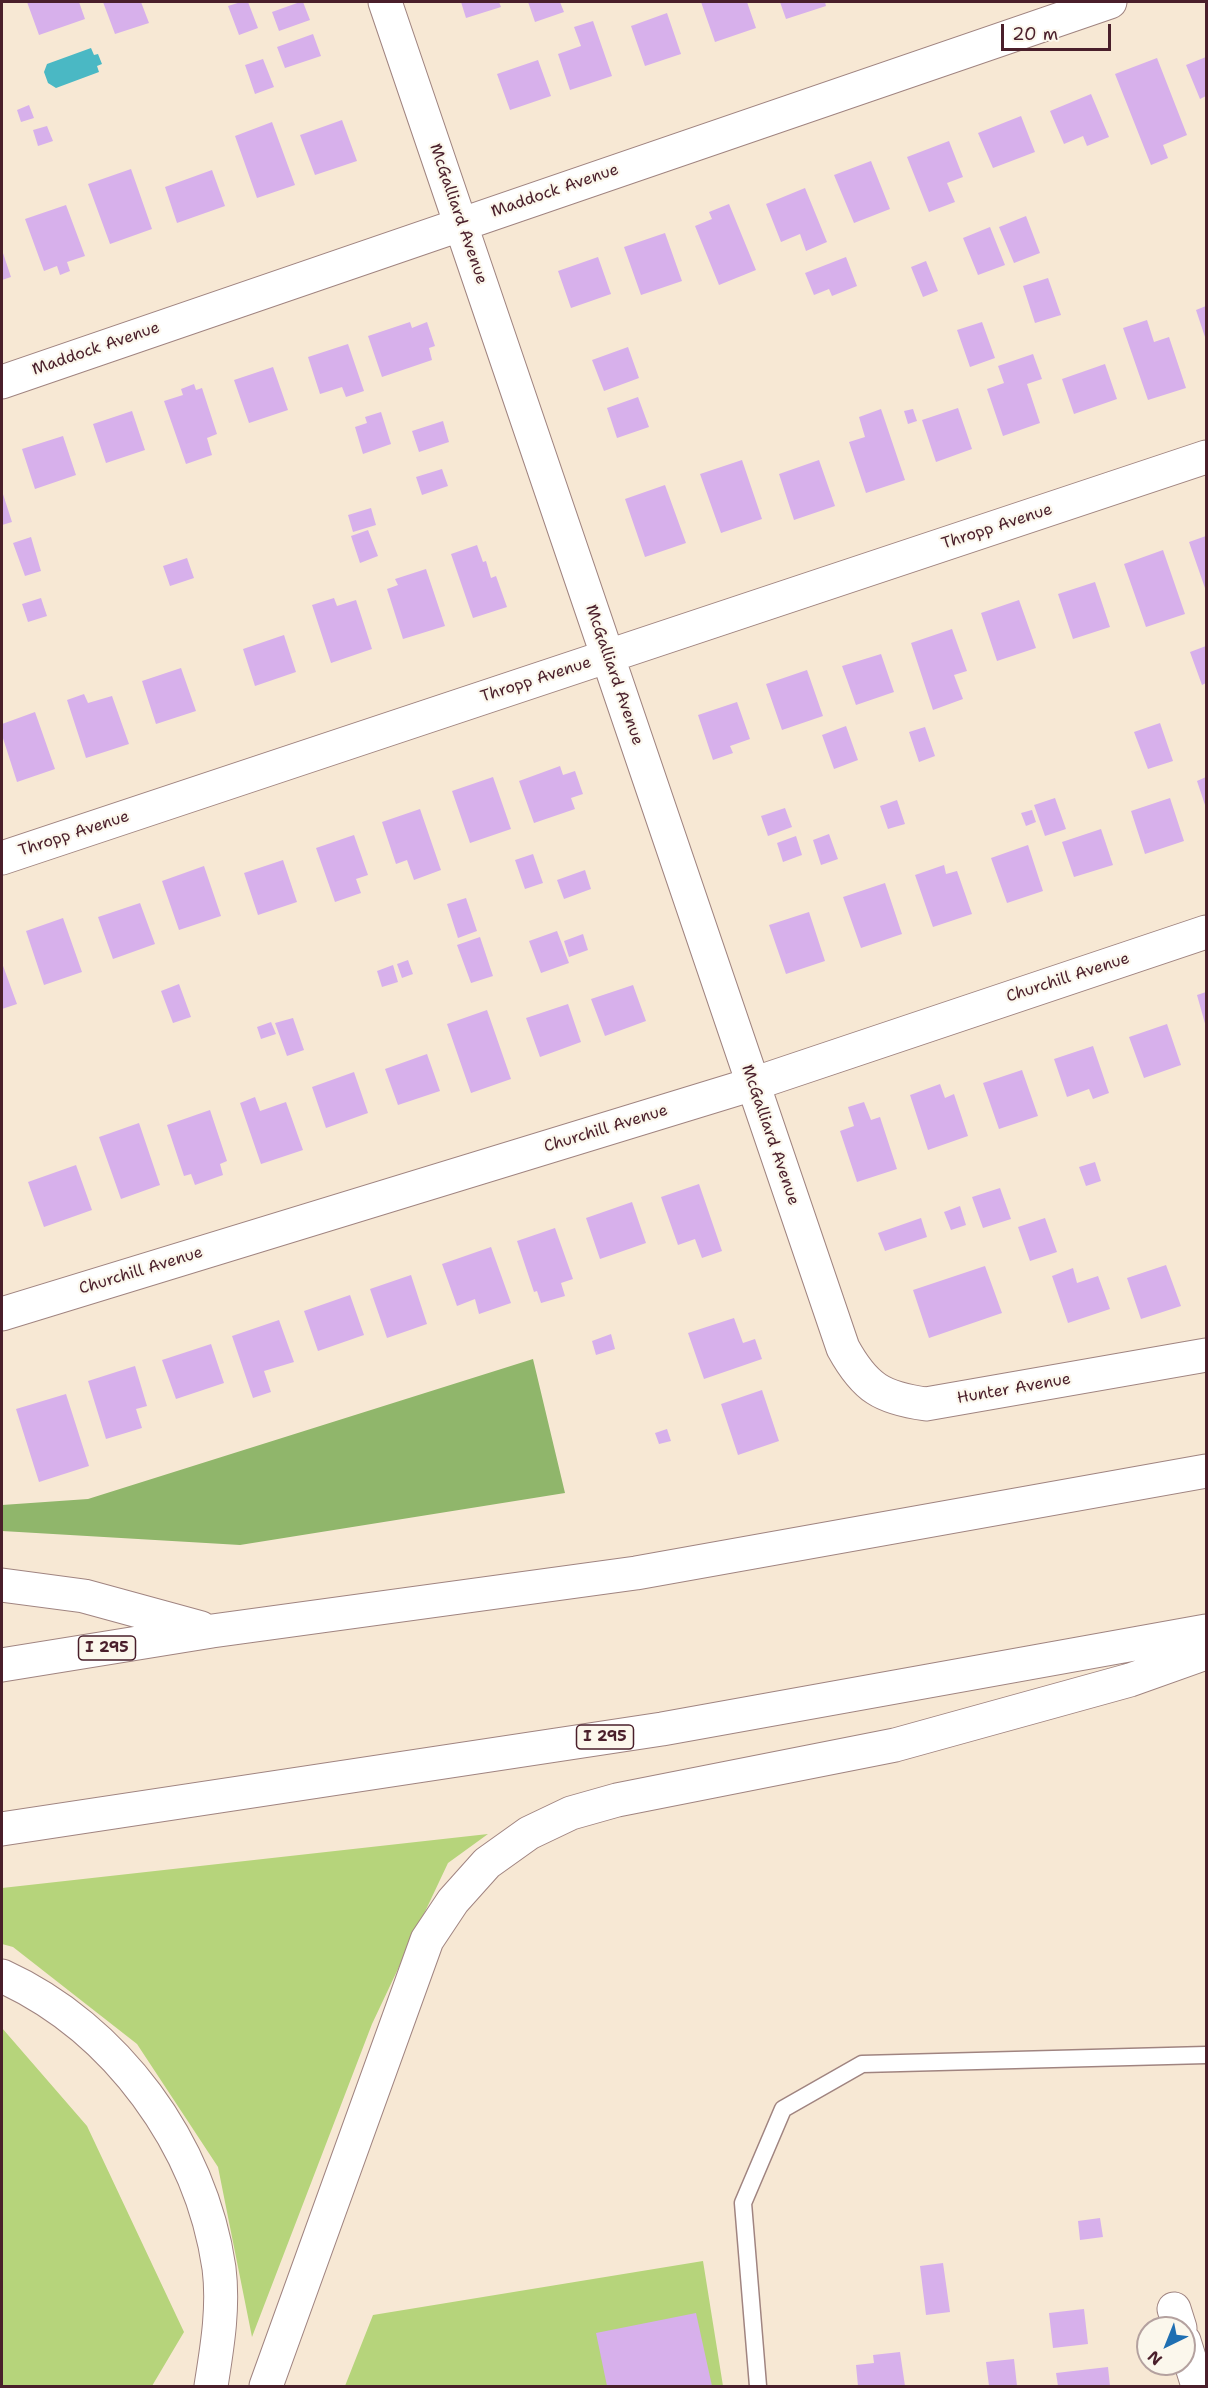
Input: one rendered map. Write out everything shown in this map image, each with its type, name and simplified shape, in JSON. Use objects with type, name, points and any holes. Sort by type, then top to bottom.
[{"type":"main road","name":"McGalliard Avenue","points":[[385,2],[843,1348]]},
{"type":"main road","name":"Maddock Avenue","points":[[2,382],[461,222],[1110,2]]},
{"type":"main road","name":"Thropp Avenue","points":[[2,858],[1206,457]]},
{"type":"main road","name":"Churchill Avenue","points":[[2,1314],[753,1084],[1206,932]]},
{"type":"main road","name":"Hunter Avenue","points":[[843,1348],[854,1368],[877,1391],[899,1401],[926,1404],[1206,1355]]},
{"type":"main road","name":"I 295","points":[[2,1665],[212,1631],[636,1573],[1206,1471]]},
{"type":"main road","points":[[2,1585],[84,1596],[212,1631]]},
{"type":"main road","name":"I 295","points":[[2,1829],[662,1729],[1206,1631]]},
{"type":"main road","points":[[266,2386],[428,1940],[453,1901],[487,1863],[529,1833],[571,1813],[618,1800],[895,1745],[1130,1680],[1206,1653]]},
{"type":"main road","points":[[2,1976],[18,1983],[70,2016],[111,2052],[151,2099],[182,2152],[206,2208],[219,2269],[220,2328],[211,2386]]},
{"type":"lane","points":[[758,2386],[743,2203],[783,2109],[862,2064],[1206,2055]]},
{"type":"green space","points":[[533,1359],[565,1493],[240,1545],[2,1531],[2,1505],[88,1499]]},
{"type":"green space","points":[[488,1834],[448,1863],[372,2024],[252,2337],[218,2167],[137,2044],[13,1947],[2,1944],[2,1888]]},
{"type":"green space","points":[[2,2028],[87,2126],[184,2332],[152,2386],[2,2386]]},
{"type":"green space","points":[[703,2261],[723,2386],[345,2386],[373,2315]]},
{"type":"water","points":[[91,48],[94,55],[98,54],[102,64],[97,66],[99,72],[56,88],[48,83],[44,72],[47,64]]},
{"type":"building","points":[[27,2],[79,2],[85,19],[39,35]]},
{"type":"building","points":[[103,2],[141,2],[149,23],[115,34]]},
{"type":"building","points":[[248,2],[258,28],[239,35],[228,6]]},
{"type":"building","points":[[303,2],[310,20],[279,31],[272,12]]},
{"type":"building","points":[[461,2],[499,2],[501,7],[466,18]]},
{"type":"building","points":[[528,2],[560,2],[564,12],[535,22]]},
{"type":"building","points":[[701,2],[747,2],[756,28],[715,42]]},
{"type":"building","points":[[780,2],[825,2],[826,6],[786,19]]},
{"type":"building","points":[[667,13],[681,54],[645,66],[631,26]]},
{"type":"building","points":[[593,21],[612,76],[570,90],[558,54],[581,46],[574,27]]},
{"type":"building","points":[[313,34],[321,56],[285,68],[277,47]]},
{"type":"building","points":[[1206,57],[1206,96],[1200,99],[1186,65]]},
{"type":"building","points":[[1157,58],[1187,135],[1163,145],[1168,158],[1151,165],[1115,74]]},
{"type":"building","points":[[263,59],[274,87],[255,94],[245,65]]},
{"type":"building","points":[[538,60],[551,96],[510,110],[497,74]]},
{"type":"building","points":[[1091,94],[1109,137],[1087,146],[1083,136],[1064,144],[1050,111]]},
{"type":"building","points":[[29,105],[34,118],[21,122],[17,110]]},
{"type":"building","points":[[1021,116],[1035,152],[993,168],[978,133]]},
{"type":"building","points":[[342,120],[357,161],[315,175],[300,135]]},
{"type":"building","points":[[272,122],[295,185],[257,198],[235,136]]},
{"type":"building","points":[[47,126],[53,141],[38,146],[33,130]]},
{"type":"building","points":[[949,141],[963,177],[947,183],[955,202],[929,212],[907,157]]},
{"type":"building","points":[[871,161],[890,209],[854,223],[834,175]]},
{"type":"building","points":[[131,169],[152,229],[110,244],[88,184]]},
{"type":"building","points":[[212,170],[225,206],[177,223],[165,187]]},
{"type":"building","points":[[805,188],[827,242],[806,251],[800,234],[781,242],[766,204]]},
{"type":"building","points":[[729,204],[756,270],[719,285],[695,226],[712,219],[709,212]]},
{"type":"building","points":[[66,205],[85,256],[67,262],[70,271],[60,275],[57,266],[44,271],[25,219]]},
{"type":"building","points":[[1026,216],[1040,253],[1014,263],[999,227]]},
{"type":"building","points":[[990,227],[1005,265],[978,275],[963,238]]},
{"type":"building","points":[[665,233],[682,281],[641,295],[624,247]]},
{"type":"building","points":[[2,250],[11,277],[2,280]]},
{"type":"building","points":[[598,257],[611,294],[571,308],[558,271]]},
{"type":"building","points":[[846,257],[857,286],[832,296],[829,289],[814,295],[805,273]]},
{"type":"building","points":[[926,261],[938,291],[923,297],[911,267]]},
{"type":"building","points":[[1048,278],[1061,315],[1035,323],[1023,286]]},
{"type":"building","points":[[1206,306],[1206,340],[1196,310]]},
{"type":"building","points":[[1147,320],[1154,342],[1169,337],[1186,388],[1148,400],[1123,328]]},
{"type":"building","points":[[410,322],[412,328],[427,322],[435,346],[429,348],[432,360],[382,377],[368,336]]},
{"type":"building","points":[[982,322],[995,358],[970,367],[957,330]]},
{"type":"building","points":[[348,344],[364,391],[346,397],[342,387],[320,394],[308,357]]},
{"type":"building","points":[[628,347],[639,378],[604,391],[592,360]]},
{"type":"building","points":[[1033,354],[1042,379],[1027,384],[1040,423],[1003,436],[987,389],[1004,383],[998,366]]},
{"type":"building","points":[[1105,364],[1117,399],[1074,414],[1062,379]]},
{"type":"building","points":[[273,367],[288,410],[249,423],[234,380]]},
{"type":"building","points":[[194,384],[196,390],[202,388],[217,434],[207,438],[212,455],[186,464],[164,401],[183,395],[181,389]]},
{"type":"building","points":[[638,397],[649,427],[617,438],[607,408]]},
{"type":"building","points":[[958,408],[972,449],[936,462],[922,420]]},
{"type":"building","points":[[881,409],[905,480],[866,493],[849,442],[865,437],[859,417]]},
{"type":"building","points":[[913,409],[917,421],[908,424],[904,411]]},
{"type":"building","points":[[132,411],[145,450],[106,463],[93,424]]},
{"type":"building","points":[[381,412],[391,444],[363,454],[355,427],[367,423],[365,417]]},
{"type":"building","points":[[443,421],[449,442],[419,452],[412,431]]},
{"type":"building","points":[[63,436],[76,475],[35,489],[22,449]]},
{"type":"building","points":[[742,460],[762,519],[721,533],[700,474]]},
{"type":"building","points":[[819,460],[835,506],[794,520],[779,474]]},
{"type":"building","points":[[442,469],[448,486],[422,495],[416,477]]},
{"type":"building","points":[[665,485],[686,543],[645,557],[625,499]]},
{"type":"building","points":[[2,491],[12,522],[2,525]]},
{"type":"building","points":[[371,508],[376,525],[353,532],[348,515]]},
{"type":"building","points":[[368,530],[378,556],[360,563],[351,536]]},
{"type":"building","points":[[1206,536],[1206,591],[1189,542]]},
{"type":"building","points":[[31,537],[41,571],[25,576],[13,543]]},
{"type":"building","points":[[477,545],[483,562],[486,561],[491,578],[496,576],[507,607],[473,618],[451,554]]},
{"type":"building","points":[[1163,550],[1185,614],[1146,627],[1124,564]]},
{"type":"building","points":[[187,558],[194,578],[170,586],[163,566]]},
{"type":"building","points":[[426,569],[445,626],[403,639],[387,589],[398,585],[395,579]]},
{"type":"building","points":[[1095,582],[1110,627],[1073,639],[1058,594]]},
{"type":"building","points":[[41,598],[47,616],[28,622],[22,604]]},
{"type":"building","points":[[334,598],[337,606],[356,600],[372,649],[331,663],[312,605]]},
{"type":"building","points":[[1019,600],[1036,648],[997,661],[981,613]]},
{"type":"building","points":[[952,629],[967,671],[954,675],[963,699],[933,710],[911,643]]},
{"type":"building","points":[[284,635],[296,672],[255,686],[243,649]]},
{"type":"building","points":[[1206,646],[1206,683],[1202,685],[1190,652]]},
{"type":"building","points":[[881,654],[894,692],[856,705],[842,666]]},
{"type":"building","points":[[181,668],[196,711],[156,724],[142,681]]},
{"type":"building","points":[[807,670],[823,716],[782,730],[766,684]]},
{"type":"building","points":[[84,694],[88,703],[112,696],[129,744],[86,758],[67,700]]},
{"type":"building","points":[[737,702],[750,739],[730,746],[733,753],[713,760],[698,715]]},
{"type":"building","points":[[35,712],[55,769],[17,782],[2,735],[2,724]]},
{"type":"building","points":[[1160,723],[1173,761],[1148,769],[1134,732]]},
{"type":"building","points":[[846,726],[858,760],[834,769],[822,735]]},
{"type":"building","points":[[925,727],[935,756],[919,762],[909,732]]},
{"type":"building","points":[[560,766],[563,775],[575,771],[583,794],[571,798],[575,809],[534,823],[519,781]]},
{"type":"building","points":[[493,777],[511,829],[470,843],[452,791]]},
{"type":"building","points":[[1206,777],[1206,808],[1197,781]]},
{"type":"building","points":[[1055,798],[1066,829],[1045,836],[1034,805]]},
{"type":"building","points":[[1170,798],[1184,841],[1145,854],[1131,811]]},
{"type":"building","points":[[897,800],[905,824],[888,829],[880,806]]},
{"type":"building","points":[[785,808],[792,827],[768,836],[761,816]]},
{"type":"building","points":[[420,809],[441,870],[414,880],[407,860],[396,864],[382,822]]},
{"type":"building","points":[[1032,810],[1036,822],[1026,826],[1021,813]]},
{"type":"building","points":[[1101,829],[1113,865],[1074,877],[1062,842]]},
{"type":"building","points":[[829,834],[838,859],[821,865],[813,840]]},
{"type":"building","points":[[354,835],[368,875],[356,879],[361,893],[335,902],[316,848]]},
{"type":"building","points":[[796,836],[802,855],[783,862],[777,843]]},
{"type":"building","points":[[1028,845],[1043,891],[1007,903],[991,858]]},
{"type":"building","points":[[533,854],[543,883],[525,889],[515,860]]},
{"type":"building","points":[[283,860],[297,902],[258,915],[244,873]]},
{"type":"building","points":[[944,865],[946,874],[957,871],[972,914],[933,927],[915,875]]},
{"type":"building","points":[[204,866],[221,916],[179,930],[162,881]]},
{"type":"building","points":[[585,870],[591,889],[564,899],[557,880]]},
{"type":"building","points":[[885,883],[902,934],[861,948],[843,897]]},
{"type":"building","points":[[466,898],[477,931],[458,938],[447,904]]},
{"type":"building","points":[[140,903],[155,944],[113,959],[98,917]]},
{"type":"building","points":[[809,912],[825,961],[786,974],[769,925]]},
{"type":"building","points":[[63,918],[82,972],[44,985],[26,931]]},
{"type":"building","points":[[557,931],[569,963],[541,973],[529,941]]},
{"type":"building","points":[[583,934],[588,950],[569,957],[564,941]]},
{"type":"building","points":[[480,937],[493,976],[471,983],[457,945]]},
{"type":"building","points":[[408,960],[413,974],[402,978],[397,964]]},
{"type":"building","points":[[2,963],[17,1004],[2,1009]]},
{"type":"building","points":[[393,965],[398,982],[382,987],[377,971]]},
{"type":"building","points":[[179,984],[191,1017],[173,1023],[161,991]]},
{"type":"building","points":[[633,985],[646,1021],[605,1036],[591,999]]},
{"type":"building","points":[[1206,992],[1206,1027],[1197,995]]},
{"type":"building","points":[[568,1004],[581,1042],[540,1057],[526,1018]]},
{"type":"building","points":[[487,1010],[511,1079],[471,1093],[447,1024]]},
{"type":"building","points":[[293,1018],[304,1050],[287,1056],[275,1023]]},
{"type":"building","points":[[271,1022],[276,1034],[261,1039],[257,1027]]},
{"type":"building","points":[[1167,1024],[1181,1065],[1144,1078],[1129,1037]]},
{"type":"building","points":[[1093,1046],[1109,1093],[1093,1099],[1089,1089],[1067,1097],[1054,1059]]},
{"type":"building","points":[[427,1054],[440,1091],[398,1105],[385,1069]]},
{"type":"building","points":[[1022,1070],[1038,1116],[999,1129],[983,1083]]},
{"type":"building","points":[[354,1072],[368,1113],[326,1128],[312,1087]]},
{"type":"building","points":[[940,1084],[945,1098],[954,1094],[968,1136],[928,1150],[910,1095]]},
{"type":"building","points":[[255,1097],[260,1111],[286,1102],[303,1150],[261,1164],[240,1103]]},
{"type":"building","points":[[864,1102],[871,1120],[880,1117],[897,1169],[857,1182],[840,1131],[854,1126],[848,1107]]},
{"type":"building","points":[[210,1110],[227,1161],[220,1164],[223,1175],[195,1185],[191,1174],[184,1176],[167,1125]]},
{"type":"building","points":[[139,1123],[160,1185],[121,1199],[99,1137]]},
{"type":"building","points":[[1095,1162],[1101,1181],[1086,1186],[1079,1167]]},
{"type":"building","points":[[76,1165],[92,1210],[44,1227],[28,1182]]},
{"type":"building","points":[[699,1184],[722,1251],[702,1258],[695,1239],[678,1245],[661,1197]]},
{"type":"building","points":[[1000,1188],[1011,1219],[983,1228],[972,1197]]},
{"type":"building","points":[[632,1202],[646,1243],[600,1259],[586,1218]]},
{"type":"building","points":[[960,1206],[966,1225],[951,1230],[944,1212]]},
{"type":"building","points":[[921,1218],[927,1237],[885,1251],[878,1233]]},
{"type":"building","points":[[1045,1218],[1057,1252],[1030,1261],[1018,1227]]},
{"type":"building","points":[[555,1228],[573,1279],[561,1283],[565,1296],[541,1303],[537,1291],[534,1292],[517,1241]]},
{"type":"building","points":[[491,1247],[511,1303],[479,1314],[475,1299],[457,1306],[442,1264]]},
{"type":"building","points":[[1166,1265],[1181,1306],[1141,1319],[1127,1278]]},
{"type":"building","points":[[985,1266],[1002,1313],[929,1338],[913,1290]]},
{"type":"building","points":[[1073,1268],[1077,1283],[1098,1276],[1110,1309],[1068,1323],[1052,1276]]},
{"type":"building","points":[[411,1275],[427,1324],[387,1338],[370,1289]]},
{"type":"building","points":[[350,1295],[364,1335],[318,1351],[304,1311]]},
{"type":"building","points":[[734,1318],[743,1343],[755,1339],[762,1359],[704,1379],[688,1333]]},
{"type":"building","points":[[279,1320],[294,1362],[264,1371],[271,1392],[253,1398],[232,1336]]},
{"type":"building","points":[[611,1334],[615,1349],[596,1355],[592,1341]]},
{"type":"building","points":[[211,1344],[224,1383],[176,1399],[162,1360]]},
{"type":"building","points":[[135,1366],[147,1406],[136,1409],[142,1428],[106,1439],[88,1381]]},
{"type":"building","points":[[762,1390],[779,1441],[738,1455],[721,1404]]},
{"type":"building","points":[[66,1394],[89,1466],[39,1482],[16,1409]]},
{"type":"building","points":[[667,1429],[671,1441],[659,1444],[655,1433]]},
{"type":"building","points":[[1100,2218],[1103,2237],[1080,2240],[1078,2221]]},
{"type":"building","points":[[943,2263],[950,2312],[926,2315],[920,2266]]},
{"type":"building","points":[[1084,2309],[1088,2344],[1053,2348],[1049,2313]]},
{"type":"building","points":[[696,2313],[712,2386],[607,2386],[596,2333]]},
{"type":"building","points":[[900,2352],[905,2386],[858,2386],[856,2365],[874,2363],[873,2355]]},
{"type":"building","points":[[1014,2359],[1017,2386],[989,2386],[986,2362]]},
{"type":"building","points":[[1108,2367],[1110,2386],[1058,2386],[1056,2373]]}]
